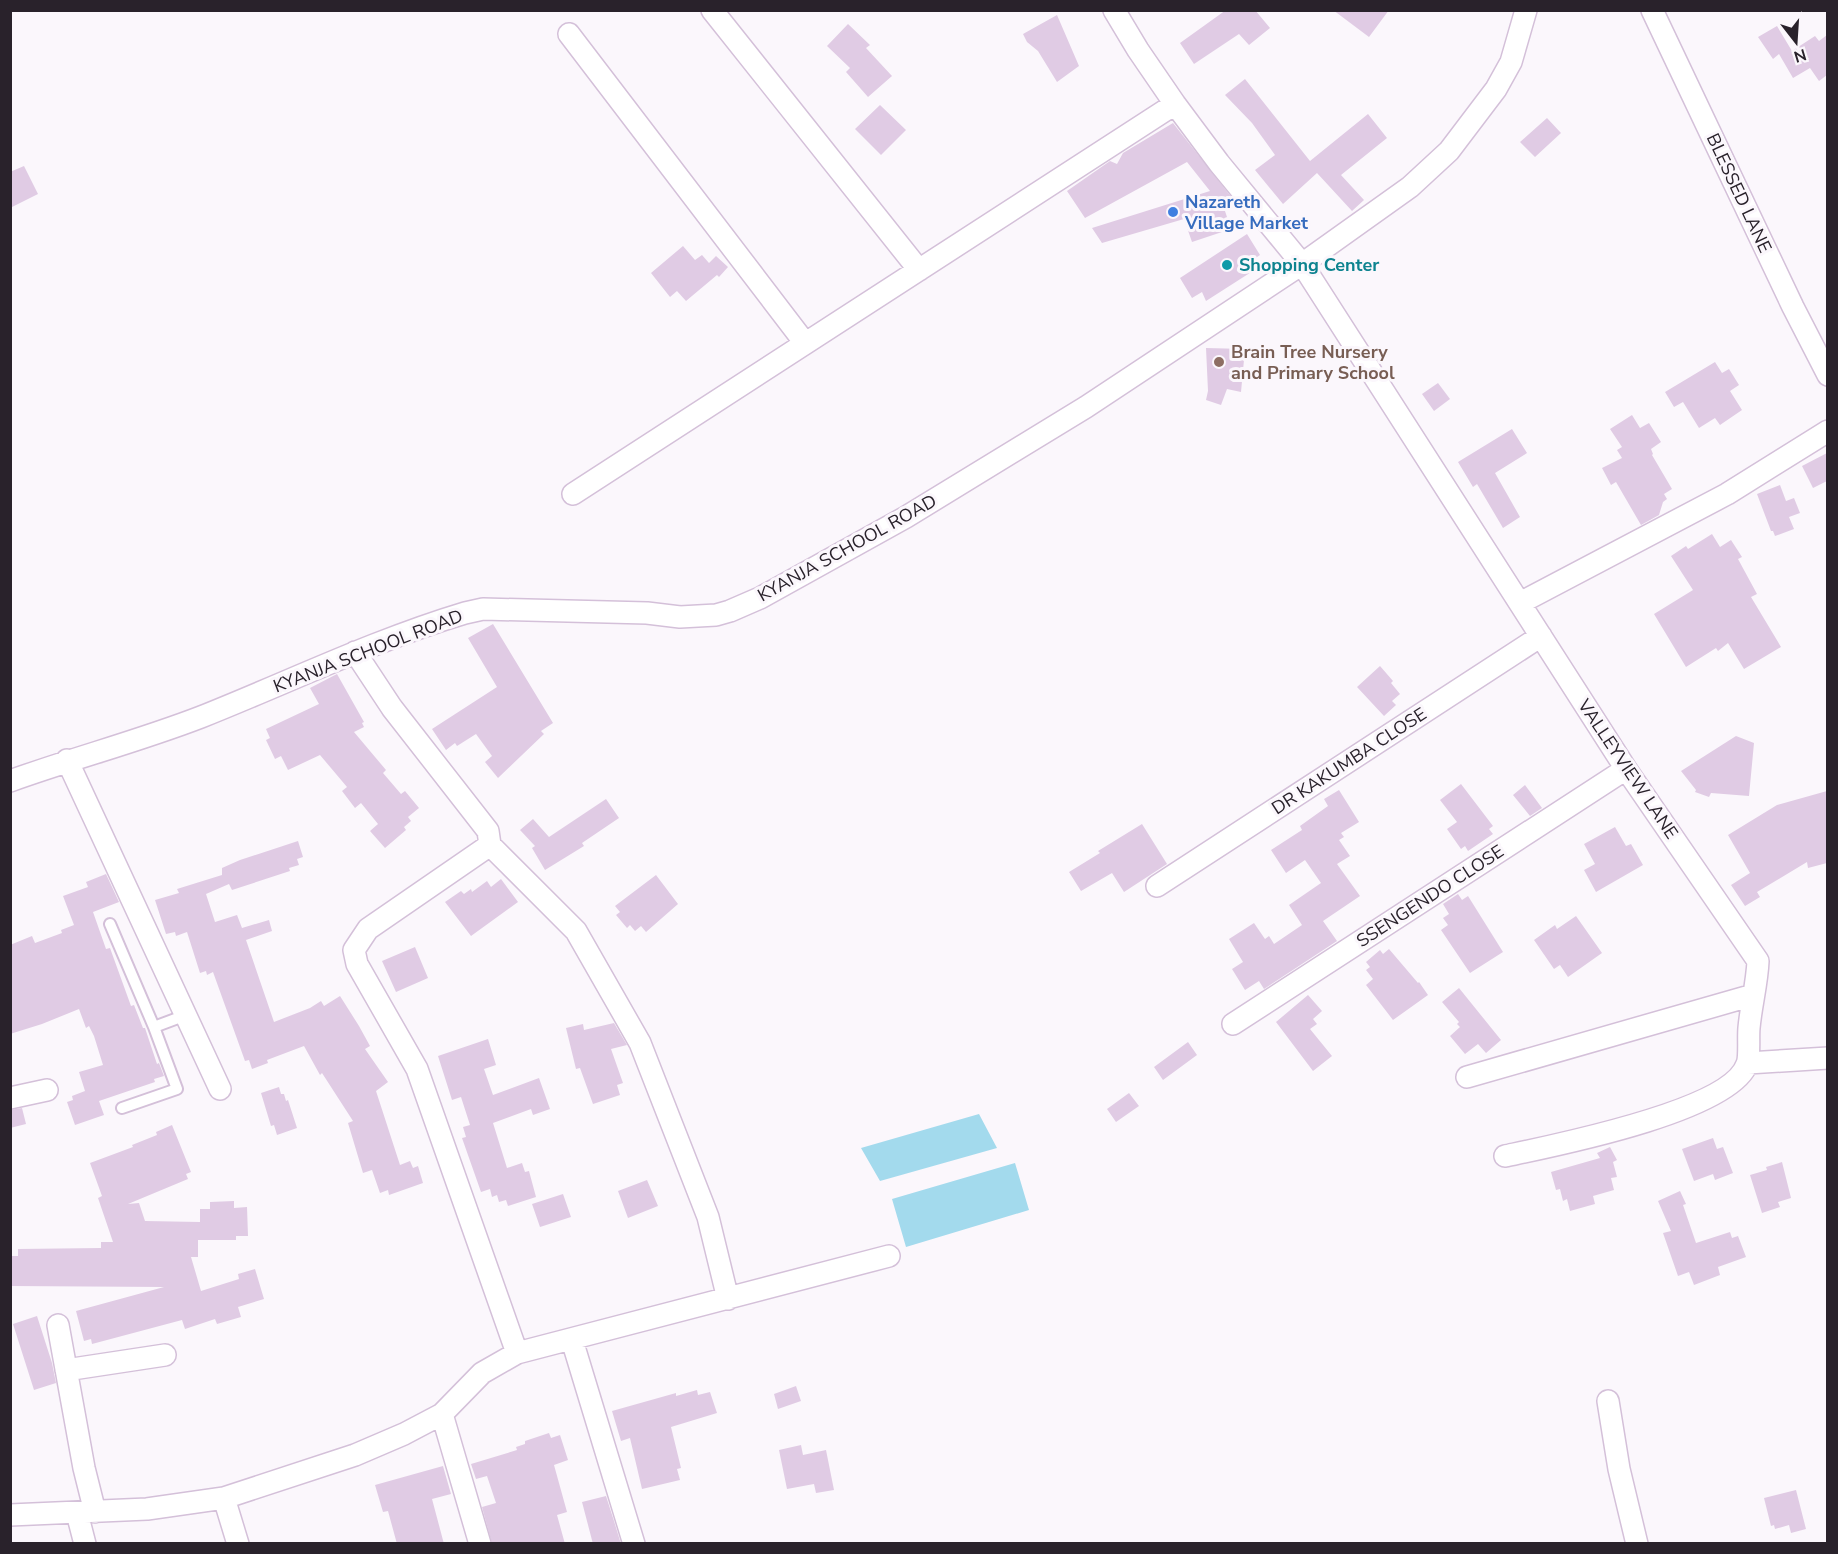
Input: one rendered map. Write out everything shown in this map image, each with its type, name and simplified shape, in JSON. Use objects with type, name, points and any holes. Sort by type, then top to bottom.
[{"type":"street","points":[[712,10],[919,270]]},
{"type":"street","name":"VALLEYVIEW LANE","points":[[1114,10],[1138,51],[1175,104],[1302,264],[1626,769],[1758,961],[1748,1029],[1748,1063]]},
{"type":"street","name":"KYANJA SCHOOL ROAD","points":[[10,781],[67,760],[142,738],[202,716],[355,652],[439,621],[483,609],[704,616],[730,611],[795,579],[906,517],[1086,406],[1302,264],[1410,187],[1449,151],[1496,89],[1511,62],[1526,10]]},
{"type":"street","name":"BLESSED LANE","points":[[1652,10],[1827,375]]},
{"type":"street","points":[[569,34],[805,343]]},
{"type":"street","points":[[573,494],[1175,104]]},
{"type":"street","points":[[1520,603],[1727,494],[1827,431]]},
{"type":"street","name":"DR KAKUMBA CLOSE","points":[[1157,886],[1541,636]]},
{"type":"street","points":[[355,652],[392,708],[488,831],[490,846],[576,931],[640,1043],[708,1218],[728,1299]]},
{"type":"street","points":[[67,760],[220,1089]]},
{"type":"street","name":"SSENGENDO CLOSE","points":[[1233,1024],[1626,769]]},
{"type":"street","points":[[490,846],[368,929],[354,950],[357,964],[417,1070],[517,1353]]},
{"type":"street","points":[[1467,1077],[1754,995]]},
{"type":"street","points":[[1504,1156],[1647,1122],[1725,1089],[1735,1081],[1748,1063],[1827,1058]]},
{"type":"street","points":[[10,1098],[47,1090]]},
{"type":"street","points":[[10,1515],[147,1509],[224,1498],[380,1446],[442,1414],[482,1373],[517,1353],[889,1256]]},
{"type":"street","points":[[58,1325],[86,1513],[85,1544]]},
{"type":"street","points":[[572,1340],[634,1544]]},
{"type":"street","points":[[66,1370],[165,1355]]},
{"type":"street","points":[[1608,1401],[1619,1469],[1637,1544]]},
{"type":"street","points":[[442,1414],[480,1544]]},
{"type":"street","points":[[224,1498],[238,1544]]},
{"type":"lane","points":[[110,924],[154,1027],[177,1089],[122,1108]]},
{"type":"lane","points":[[154,1027],[186,1015]]},
{"type":"water","points":[[979,1114],[997,1148],[880,1181],[861,1148]]},
{"type":"water","points":[[1015,1163],[1029,1210],[906,1247],[892,1199]]},
{"type":"building","points":[[1226,10],[1255,10],[1270,28],[1249,45],[1239,34],[1194,64],[1180,43]]},
{"type":"building","points":[[1333,10],[1389,10],[1369,37]]},
{"type":"building","points":[[1057,15],[1079,66],[1057,82],[1038,51],[1027,42],[1023,34]]},
{"type":"building","points":[[848,24],[870,45],[866,48],[892,76],[868,97],[846,72],[850,68],[827,46]]},
{"type":"building","points":[[1777,26],[1792,51],[1815,36],[1819,41],[1827,35],[1827,75],[1819,81],[1810,68],[1793,78],[1779,54],[1773,59],[1758,37]]},
{"type":"building","points":[[1245,79],[1310,161],[1368,114],[1387,138],[1341,175],[1364,200],[1352,211],[1317,173],[1283,204],[1255,170],[1275,155],[1252,123],[1225,95]]},
{"type":"building","points":[[880,105],[906,130],[881,155],[855,129]]},
{"type":"building","points":[[1547,118],[1561,133],[1535,157],[1520,142]]},
{"type":"building","points":[[1173,123],[1236,203],[1224,208],[1231,229],[1192,242],[1184,219],[1102,243],[1092,228],[1210,191],[1187,162],[1085,218],[1067,191],[1110,161],[1117,164],[1123,153]]},
{"type":"building","points":[[24,166],[38,194],[10,208],[10,172]]},
{"type":"building","name":"Shopping Center","points":[[1247,234],[1260,255],[1251,261],[1256,269],[1206,301],[1202,292],[1192,298],[1180,278]]},
{"type":"building","points":[[683,246],[695,260],[702,255],[709,263],[716,256],[728,267],[719,277],[717,275],[686,301],[677,291],[670,297],[651,273]]},
{"type":"building","points":[[1206,348],[1245,349],[1241,392],[1227,389],[1221,405],[1206,400],[1208,391]]},
{"type":"building","points":[[1715,362],[1722,373],[1729,369],[1739,385],[1730,391],[1742,410],[1720,425],[1715,418],[1699,428],[1683,402],[1674,407],[1665,392]]},
{"type":"building","points":[[1438,383],[1450,399],[1434,411],[1422,394]]},
{"type":"building","points":[[1632,415],[1640,428],[1649,423],[1661,442],[1651,449],[1652,455],[1672,489],[1664,494],[1667,499],[1663,502],[1659,515],[1641,525],[1616,482],[1611,485],[1602,468],[1622,458],[1617,450],[1622,447],[1610,429]]},
{"type":"building","points":[[1512,429],[1527,453],[1495,473],[1520,517],[1503,528],[1477,484],[1473,487],[1458,462]]},
{"type":"building","points":[[1827,453],[1827,481],[1813,488],[1802,466]]},
{"type":"building","points":[[1780,485],[1786,501],[1794,498],[1800,513],[1789,517],[1794,529],[1775,536],[1757,494]]},
{"type":"building","points":[[1712,534],[1720,547],[1731,540],[1742,557],[1738,559],[1757,594],[1751,597],[1781,647],[1744,669],[1728,643],[1718,651],[1716,648],[1686,667],[1654,614],[1693,590],[1671,556],[1686,546],[1688,549]]},
{"type":"building","points":[[493,624],[553,723],[541,731],[544,734],[498,778],[485,762],[492,756],[476,734],[457,746],[455,743],[446,750],[432,729],[497,687],[468,638]]},
{"type":"building","points":[[1380,666],[1393,681],[1391,683],[1400,694],[1392,701],[1396,705],[1384,716],[1357,687]]},
{"type":"building","points":[[337,674],[364,722],[362,723],[364,727],[354,732],[386,770],[383,773],[401,794],[405,791],[419,808],[408,817],[411,821],[404,827],[406,830],[385,848],[370,831],[378,824],[361,803],[355,808],[342,791],[347,787],[320,755],[288,770],[281,756],[275,759],[266,740],[270,738],[266,729],[319,704],[310,688]]},
{"type":"building","points":[[1736,736],[1754,743],[1749,796],[1711,793],[1709,797],[1695,792],[1696,790],[1681,771]]},
{"type":"building","points":[[1461,784],[1493,826],[1489,829],[1493,834],[1468,851],[1465,846],[1461,849],[1447,829],[1457,822],[1440,800]]},
{"type":"building","points":[[1525,785],[1542,808],[1530,816],[1513,795]]},
{"type":"building","points":[[1339,790],[1359,822],[1341,833],[1344,837],[1339,840],[1350,856],[1337,864],[1360,896],[1323,921],[1337,941],[1264,989],[1259,981],[1245,990],[1232,969],[1243,962],[1229,939],[1254,923],[1265,939],[1269,936],[1274,944],[1302,925],[1289,905],[1321,883],[1305,860],[1286,873],[1271,850],[1302,830],[1300,826],[1328,806],[1324,799]]},
{"type":"building","points":[[1827,791],[1827,863],[1808,868],[1807,862],[1757,892],[1760,897],[1745,906],[1731,885],[1750,873],[1728,835],[1777,805]]},
{"type":"building","points":[[606,799],[619,818],[582,843],[584,846],[545,870],[532,848],[535,846],[520,830],[533,819],[549,837]]},
{"type":"building","points":[[1142,824],[1167,864],[1124,892],[1112,873],[1081,891],[1069,872]]},
{"type":"building","points":[[1615,827],[1626,846],[1631,844],[1643,865],[1596,892],[1584,870],[1595,864],[1584,844]]},
{"type":"building","points":[[298,841],[303,857],[297,859],[299,865],[289,868],[290,871],[232,890],[229,884],[206,894],[215,922],[237,915],[242,928],[269,920],[272,931],[246,940],[274,1022],[310,1008],[321,1001],[324,1006],[340,996],[359,1026],[370,1046],[365,1049],[388,1082],[376,1091],[400,1165],[410,1161],[413,1168],[418,1166],[423,1183],[389,1195],[388,1190],[380,1193],[372,1170],[363,1173],[348,1123],[353,1121],[322,1073],[320,1075],[304,1046],[267,1060],[268,1063],[252,1069],[249,1060],[245,1061],[213,972],[207,975],[206,971],[200,973],[187,932],[176,936],[175,932],[166,934],[155,900],[179,893],[177,889],[222,875],[222,868],[240,860]]},
{"type":"building","points":[[106,874],[119,902],[93,912],[106,949],[110,948],[131,1006],[134,1005],[143,1028],[145,1028],[157,1064],[159,1063],[164,1076],[154,1079],[155,1082],[99,1101],[104,1115],[75,1125],[67,1102],[73,1100],[72,1096],[85,1091],[79,1072],[103,1065],[94,1036],[89,1026],[86,1028],[79,1009],[10,1034],[10,945],[32,936],[35,943],[62,933],[61,930],[74,925],[63,896],[88,887],[86,882]]},
{"type":"building","points":[[656,875],[678,904],[646,932],[641,926],[635,931],[630,925],[627,928],[616,915],[620,912],[615,906]]},
{"type":"building","points":[[501,879],[518,902],[471,936],[445,902],[461,891],[464,894],[471,889],[472,892],[487,881],[491,887]]},
{"type":"building","points":[[1458,894],[1462,900],[1468,896],[1503,952],[1470,973],[1441,930],[1448,925],[1443,918],[1449,914],[1443,904]]},
{"type":"building","points":[[1576,916],[1602,953],[1568,977],[1560,965],[1554,969],[1534,940],[1555,925],[1557,929]]},
{"type":"building","points":[[415,947],[428,978],[396,992],[382,961]]},
{"type":"building","points":[[1389,949],[1428,995],[1393,1020],[1366,985],[1373,979],[1366,970],[1370,967],[1366,962],[1380,950],[1383,954]]},
{"type":"building","points":[[1459,988],[1501,1040],[1486,1053],[1478,1044],[1465,1054],[1450,1036],[1460,1027],[1457,1024],[1459,1022],[1442,1002]]},
{"type":"building","points":[[1308,995],[1322,1011],[1313,1019],[1317,1024],[1310,1029],[1332,1056],[1313,1071],[1276,1022]]},
{"type":"building","points":[[614,1023],[627,1045],[611,1049],[623,1083],[617,1085],[620,1095],[593,1104],[580,1068],[576,1069],[566,1028],[583,1024],[584,1030]]},
{"type":"building","points":[[488,1039],[496,1065],[484,1069],[493,1095],[539,1078],[550,1109],[533,1115],[531,1109],[493,1123],[507,1168],[522,1163],[525,1172],[529,1171],[536,1197],[508,1206],[506,1200],[499,1202],[497,1195],[492,1197],[490,1189],[481,1192],[462,1138],[466,1137],[463,1127],[470,1125],[461,1097],[452,1100],[438,1056]]},
{"type":"building","points":[[1188,1042],[1197,1055],[1163,1080],[1154,1067]]},
{"type":"building","points":[[279,1087],[281,1094],[284,1094],[286,1101],[288,1100],[297,1128],[277,1135],[274,1125],[271,1126],[261,1093]]},
{"type":"building","points":[[1129,1093],[1139,1106],[1116,1122],[1107,1109]]},
{"type":"building","points":[[22,1108],[26,1124],[10,1128],[10,1110]]},
{"type":"building","points":[[172,1125],[191,1172],[186,1174],[188,1179],[128,1204],[139,1203],[145,1221],[200,1222],[200,1209],[210,1209],[210,1202],[234,1201],[234,1208],[247,1207],[248,1236],[236,1236],[236,1240],[198,1240],[198,1257],[191,1257],[201,1291],[239,1279],[238,1274],[255,1269],[264,1299],[238,1307],[241,1317],[217,1324],[215,1319],[185,1329],[182,1320],[92,1344],[91,1339],[84,1341],[76,1311],[164,1287],[10,1286],[10,1256],[18,1256],[18,1249],[101,1248],[101,1242],[113,1242],[98,1198],[102,1196],[90,1163],[133,1147],[132,1145],[157,1135],[156,1132]]},
{"type":"building","points":[[1713,1138],[1717,1149],[1723,1147],[1733,1173],[1715,1180],[1713,1174],[1694,1181],[1682,1149]]},
{"type":"building","points":[[1610,1147],[1617,1160],[1613,1162],[1617,1177],[1611,1178],[1614,1190],[1593,1196],[1595,1204],[1570,1211],[1567,1199],[1563,1201],[1560,1189],[1556,1190],[1551,1172],[1600,1158],[1597,1153]]},
{"type":"building","points":[[1782,1162],[1791,1198],[1778,1202],[1780,1207],[1762,1213],[1750,1175]]},
{"type":"building","points":[[647,1180],[658,1206],[628,1218],[618,1191]]},
{"type":"building","points":[[1680,1191],[1686,1204],[1683,1205],[1696,1243],[1730,1232],[1732,1238],[1738,1236],[1746,1257],[1718,1267],[1720,1275],[1694,1285],[1689,1272],[1678,1276],[1663,1233],[1671,1231],[1658,1201]]},
{"type":"building","points":[[563,1194],[571,1217],[540,1227],[532,1204]]},
{"type":"building","points":[[37,1316],[56,1383],[34,1390],[13,1324]]},
{"type":"building","points":[[796,1386],[801,1401],[778,1409],[774,1394]]},
{"type":"building","points":[[697,1390],[698,1395],[710,1392],[717,1413],[671,1427],[681,1468],[677,1469],[680,1480],[642,1489],[630,1438],[621,1441],[612,1411],[676,1393],[676,1396]]},
{"type":"building","points":[[549,1433],[551,1438],[560,1435],[568,1460],[554,1465],[567,1512],[557,1515],[565,1544],[492,1544],[482,1507],[496,1503],[487,1476],[476,1479],[471,1464],[517,1450],[516,1447],[525,1444],[525,1441]]},
{"type":"building","points":[[801,1445],[803,1455],[826,1450],[834,1490],[816,1493],[814,1484],[787,1489],[779,1450]]},
{"type":"building","points":[[443,1466],[451,1494],[432,1499],[444,1544],[397,1544],[388,1511],[383,1512],[375,1485]]},
{"type":"building","points":[[1796,1490],[1806,1529],[1791,1533],[1789,1525],[1775,1529],[1774,1525],[1771,1526],[1764,1498]]},
{"type":"building","points":[[606,1496],[621,1544],[593,1544],[582,1502]]},
{"type":"place","name":"Nazareth Village Market","points":[[1173,212]]},
{"type":"place","name":"Shopping Center","points":[[1227,265]]},
{"type":"place","name":"Brain Tree Nursery and Primary School","points":[[1219,362]]}]
